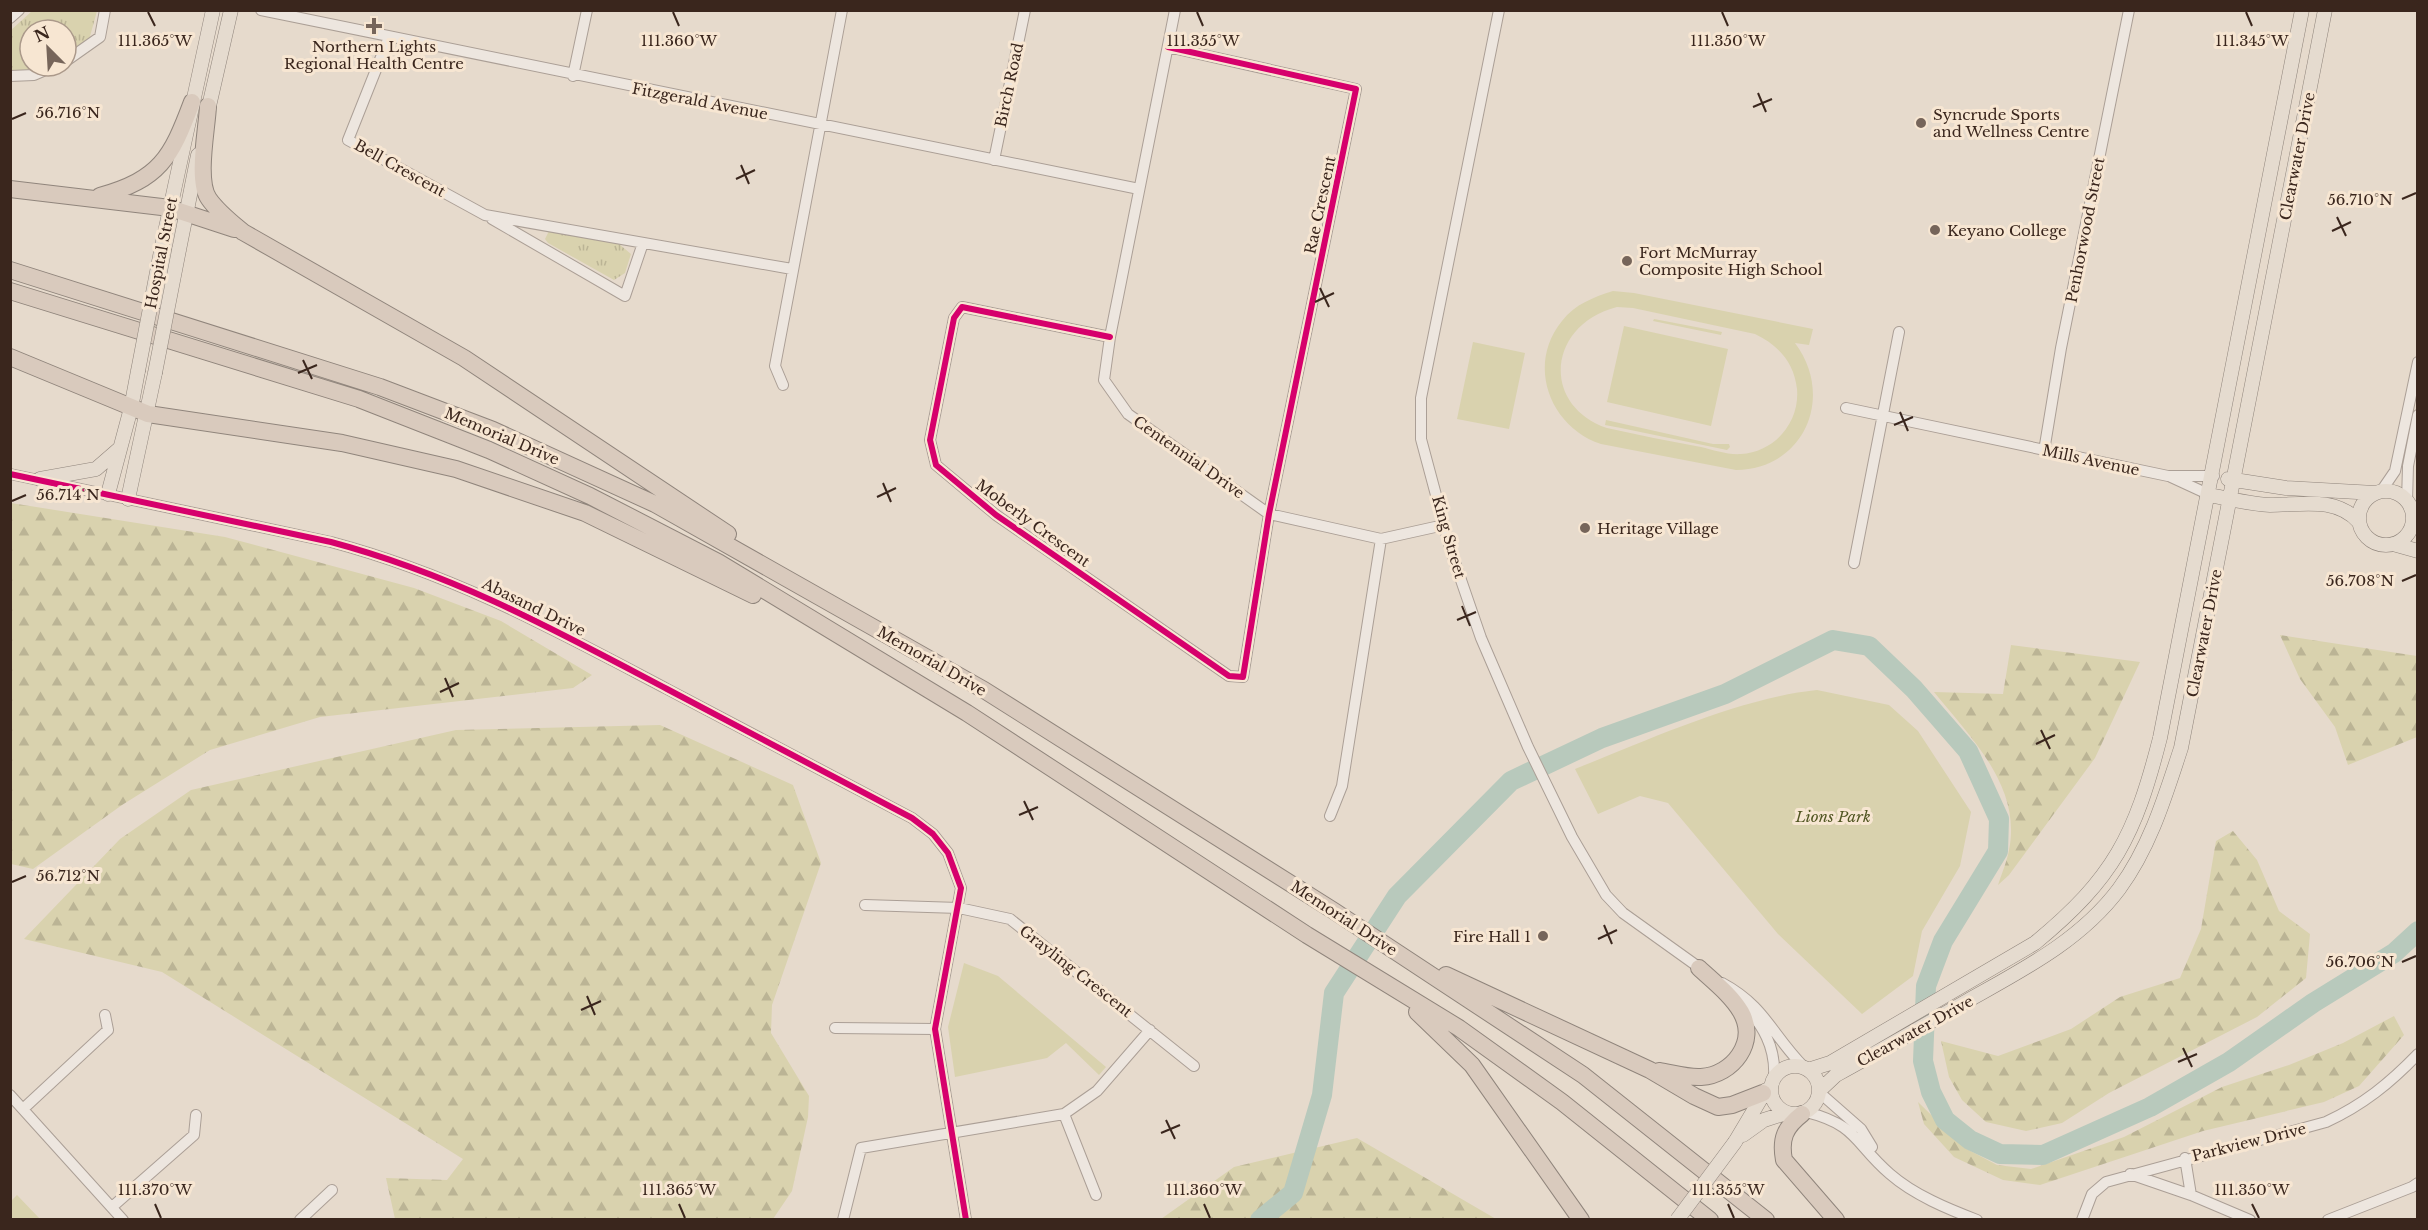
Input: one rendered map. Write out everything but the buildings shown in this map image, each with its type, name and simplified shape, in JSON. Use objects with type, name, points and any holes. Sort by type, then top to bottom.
[{"type":"highway","points":[[93,198],[130,187],[159,168],[200,104]]},
{"type":"highway","points":[[200,104],[203,179],[207,197],[243,232],[464,358],[840,609]]},
{"type":"highway","points":[[10,189],[93,198],[178,211],[243,232]]},
{"type":"highway","name":"Memorial Drive","points":[[10,270],[380,387],[493,430],[655,504],[984,690],[1334,911],[1583,1075],[1766,1220]]},
{"type":"highway","name":"Memorial Drive","points":[[10,291],[359,399],[489,450],[590,496],[718,562],[967,713],[1307,935],[1459,1028],[1543,1089],[1710,1220]]},
{"type":"highway","points":[[10,357],[148,414],[342,444],[456,469],[585,513],[860,648]]},
{"type":"highway","points":[[1401,955],[1650,1070],[1694,1096],[1718,1107],[1732,1106],[1770,1084]]},
{"type":"highway","points":[[1650,1070],[1700,1077],[1727,1069],[1742,1052],[1747,1031],[1745,1020],[1733,1001],[1700,968]]},
{"type":"highway","points":[[1387,985],[1440,1032],[1472,1065],[1581,1220]]},
{"type":"highway","points":[[1798,1113],[1784,1135],[1782,1148],[1784,1160],[1836,1220]]},
{"type":"main road","name":"Hospital Street","points":[[108,494],[131,408],[162,246],[178,211],[200,104],[213,10]]},
{"type":"main road","name":"Hospital Street","points":[[200,104],[231,10]]},
{"type":"main road","name":"Clearwater Drive","points":[[1820,1091],[1833,1069],[2035,943],[2080,903],[2102,879],[2126,842],[2146,796],[2160,738],[2214,476],[2302,10]]},
{"type":"main road","name":"Clearwater Drive","points":[[1806,1069],[1833,1069],[2014,975],[2057,948],[2098,914],[2120,888],[2143,849],[2161,810],[2181,748],[2325,10]]},
{"type":"main road","name":"Hospital Street","points":[[148,414],[179,250],[178,211]]},
{"type":"main road","points":[[128,499],[148,414]]},
{"type":"main road","points":[[40,479],[96,469],[121,447]]},
{"type":"main road","points":[[2214,476],[2286,488],[2392,491],[2408,501],[2416,520],[2408,535],[2393,544]]},
{"type":"main road","points":[[2359,522],[2362,505],[2378,491]]},
{"type":"main road","points":[[2210,495],[2270,505],[2325,504],[2351,513],[2359,522],[2367,538],[2384,545],[2393,544],[2418,551]]},
{"type":"main road","points":[[1677,1220],[1735,1142],[1770,1084],[1786,1068],[1806,1069],[1814,1075],[1820,1091],[1814,1106],[1798,1113],[1764,1120],[1735,1142]]},
{"type":"main road","points":[[1770,1084],[1772,1100],[1798,1113]]},
{"type":"street","points":[[10,18],[19,10]]},
{"type":"street","points":[[78,53],[100,37],[105,10]]},
{"type":"street","name":"Fitzgerald Avenue","points":[[261,10],[573,76],[1139,189]]},
{"type":"street","points":[[573,76],[587,10]]},
{"type":"street","points":[[783,385],[774,366],[842,10]]},
{"type":"street","name":"Birch Road","points":[[994,160],[1025,10]]},
{"type":"street","name":"Centennial Drive","points":[[1175,10],[1110,337],[1104,380],[1128,414],[1269,514],[1381,538],[1444,525]]},
{"type":"street","name":"King Street","points":[[1499,10],[1419,415],[1421,439],[1444,525],[1472,615],[1528,747],[1550,793],[1606,895],[1623,913],[1700,968],[1740,992],[1761,1011],[1777,1031],[1784,1046],[1806,1069]]},
{"type":"street","name":"Penhorwood Street","points":[[2044,451],[2061,348],[2129,10]]},
{"type":"street","name":"Bell Crescent","points":[[389,37],[348,140],[485,215],[625,296],[644,243]]},
{"type":"street","name":"Rae Crescent","points":[[1168,47],[1356,89],[1269,514]]},
{"type":"street","name":"Bell Crescent","points":[[485,215],[792,269]]},
{"type":"street","name":"Moberly Crescent","points":[[1110,337],[962,307],[954,318],[930,440],[936,465],[996,515],[1229,676],[1243,677],[1269,514]]},
{"type":"street","points":[[1854,563],[1899,332]]},
{"type":"street","points":[[2378,491],[2395,471],[2418,362]]},
{"type":"street","name":"Mills Avenue","points":[[1846,408],[2168,476],[2214,476]]},
{"type":"street","points":[[2408,501],[2408,466],[2418,415]]},
{"type":"street","name":"Abasand Drive","points":[[10,474],[376,554],[459,584],[529,616],[912,818],[933,834],[948,853],[961,888],[959,908]]},
{"type":"street","name":"Mills Avenue","points":[[2168,476],[2210,495]]},
{"type":"street","points":[[1330,816],[1342,786],[1381,538]]},
{"type":"street","name":"Grayling Crescent","points":[[865,905],[959,908],[1010,919],[1194,1066]]},
{"type":"street","points":[[959,908],[935,1029],[966,1220]]},
{"type":"street","name":"King Street","points":[[1723,983],[1758,1019],[1764,1030],[1774,1055],[1770,1084]]},
{"type":"street","points":[[23,1109],[108,1030],[105,1015]]},
{"type":"street","points":[[835,1028],[935,1029]]},
{"type":"street","points":[[843,1220],[861,1148],[1064,1114],[1097,1091],[1150,1029]]},
{"type":"street","name":"Parkview Drive","points":[[2082,1220],[2087,1203],[2098,1187],[2106,1182],[2185,1158],[2335,1118],[2352,1110],[2392,1082],[2418,1054]]},
{"type":"street","points":[[1820,1091],[1861,1129],[1890,1174]]},
{"type":"street","points":[[10,1095],[123,1220]]},
{"type":"street","points":[[1798,1113],[1827,1117],[1847,1128],[1890,1174],[1955,1211],[1977,1220]]},
{"type":"street","points":[[112,1207],[194,1135],[196,1114]]},
{"type":"street","points":[[1064,1114],[1096,1195]]},
{"type":"street","points":[[2185,1158],[2191,1195]]},
{"type":"street","points":[[2130,1174],[2191,1195],[2250,1220]]},
{"type":"street","points":[[2328,1220],[2340,1218],[2418,1183]]},
{"type":"street","points":[[300,1220],[332,1190]]},
{"type":"green space","points":[[32,11],[97,11],[89,40],[78,47],[78,18],[24,18]]},
{"type":"green space","points":[[18,24],[18,70],[11,70],[10,31]]},
{"type":"green space","points":[[549,231],[619,244],[631,254],[625,273],[614,280],[548,243],[545,239]]},
{"type":"green space","points":[[1613,291],[1634,293],[1813,329],[1809,345],[1795,343],[1807,364],[1812,385],[1812,406],[1806,426],[1796,443],[1780,457],[1760,466],[1736,470],[1601,444],[1583,436],[1568,424],[1549,393],[1545,375],[1546,356],[1551,338],[1562,321],[1573,310],[1585,302]],"holes":[[[1617,307],[1633,308],[1755,334],[1771,343],[1784,355],[1797,389],[1794,413],[1783,433],[1765,448],[1753,452],[1731,454],[1607,428],[1585,417],[1570,401],[1562,384],[1561,365],[1566,346],[1577,330],[1594,316]]]},
{"type":"green space","points":[[1654,319],[1722,332],[1721,335],[1653,321]]},
{"type":"green space","points":[[1624,326],[1728,349],[1711,426],[1607,402]]},
{"type":"green space","points":[[1473,342],[1525,353],[1509,429],[1457,419]]},
{"type":"green space","points":[[1606,420],[1713,444],[1729,444],[1730,447],[1727,450],[1605,425]]},
{"type":"green space","points":[[11,503],[225,537],[414,588],[501,621],[592,675],[573,688],[320,717],[210,750],[122,805],[33,869],[11,864]]},
{"type":"green space","points":[[2280,635],[2417,656],[2417,737],[2348,765],[2335,727],[2300,679]]},
{"type":"green space","points":[[2011,645],[2140,662],[2095,758],[2009,875],[1998,885],[2009,850],[2011,827],[2008,805],[1990,764],[1934,692],[2003,694]]},
{"type":"green space","name":"Lions Park","points":[[1817,690],[1889,705],[1918,731],[1971,812],[1960,866],[1922,931],[1913,976],[1862,1014],[1778,934],[1668,803],[1640,796],[1598,814],[1575,769],[1663,733],[1725,711],[1787,695]]},
{"type":"green space","points":[[660,725],[793,785],[821,863],[772,1005],[771,1033],[809,1096],[808,1117],[792,1191],[773,1219],[395,1219],[386,1178],[447,1180],[463,1159],[162,972],[24,939],[120,839],[191,790],[456,730]]},
{"type":"green space","points":[[2233,831],[2257,860],[2279,911],[2310,934],[2306,978],[2257,1017],[2109,1093],[2062,1123],[2026,1131],[1986,1122],[1962,1100],[1949,1077],[1941,1041],[1998,1056],[2071,1029],[2120,997],[2180,978],[2201,929],[2216,841]]},
{"type":"green space","points":[[964,963],[998,976],[1106,1067],[1099,1075],[1066,1043],[1047,1058],[955,1077],[948,1027]]},
{"type":"green space","points":[[2394,1016],[2404,1035],[2359,1086],[2324,1102],[2203,1131],[2040,1185],[2003,1180],[1954,1157],[1924,1124],[1918,1102],[1965,1148],[1997,1165],[2031,1169],[2124,1137],[2222,1087],[2289,1065],[2343,1043]]},
{"type":"green space","points":[[1357,1138],[1496,1219],[1161,1219],[1234,1167]]},
{"type":"green space","points":[[17,1195],[40,1219],[11,1219],[11,1201]]},
{"type":"waterway","points":[[1260,1220],[1293,1193],[1322,1095],[1334,993],[1397,896],[1511,781],[1602,738],[1725,694],[1833,640],[1869,646],[1914,689],[1968,751],[1999,819],[1998,851],[1943,941],[1926,986],[1923,1061],[1931,1092],[1945,1120],[1970,1140],[2000,1154],[2043,1155],[2150,1107],[2229,1062],[2313,1003],[2394,953],[2418,931]]},
{"type":"cycle path","points":[[1110,337],[962,307],[954,318],[930,440],[936,465],[996,515],[1229,676],[1243,677],[1269,514],[1356,89],[1168,47]]},
{"type":"cycle path","points":[[10,474],[331,542],[376,555],[462,587],[585,646],[912,818],[933,834],[948,853],[961,888],[935,1029],[966,1220]]},
{"type":"place","name":"Northern Lights Regional Health Centre","points":[[374,26]]},
{"type":"place","name":"Syncrude Sports and Wellness Centre","points":[[1921,123]]},
{"type":"place","name":"Keyano College","points":[[1935,230]]},
{"type":"place","name":"Fort McMurray Composite High School","points":[[1627,261]]},
{"type":"place","name":"Heritage Village","points":[[1585,528]]},
{"type":"place","name":"Fire Hall 1","points":[[1543,936]]}]
